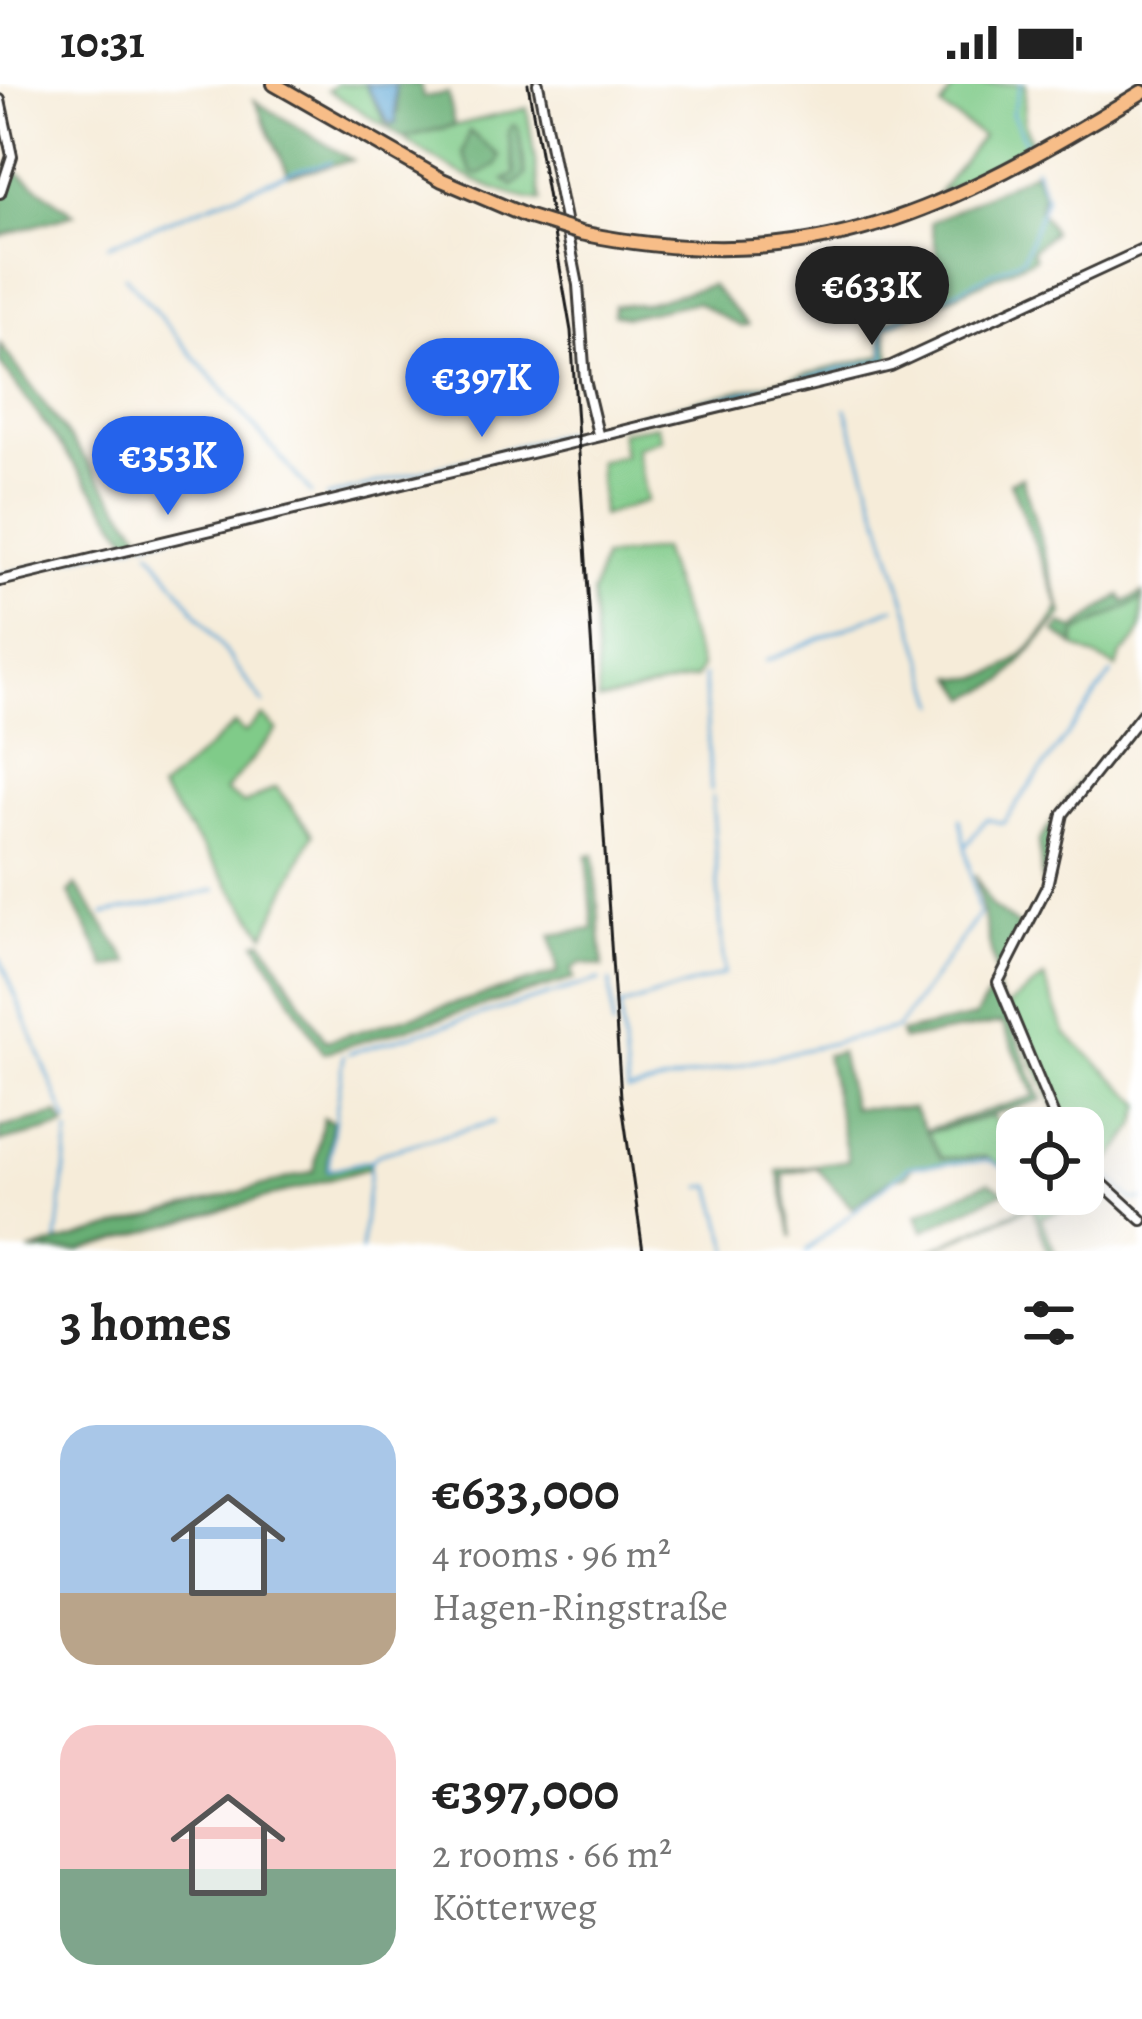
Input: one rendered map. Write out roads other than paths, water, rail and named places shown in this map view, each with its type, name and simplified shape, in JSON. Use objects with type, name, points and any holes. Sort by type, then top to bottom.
[{"type":"main road","points":[[274,84],[442,180],[526,216],[580,233],[717,250],[867,230],[992,182],[1142,92]]},
{"type":"street","points":[[538,84],[578,285],[585,380],[598,434]]},
{"type":"street","points":[[0,100],[12,156],[0,193]]},
{"type":"street","points":[[0,581],[906,362],[1142,250]]},
{"type":"street","points":[[1050,1107],[998,982],[1047,886],[1064,814],[1142,714]]},
{"type":"street","points":[[1104,1185],[1142,1220]]},
{"type":"water","points":[[365,84],[395,84],[396,124],[388,122]]},
{"type":"waterway","points":[[1021,84],[1012,113],[1028,149]]},
{"type":"waterway","points":[[108,245],[296,170],[331,162]]},
{"type":"waterway","points":[[604,425],[886,359],[883,327],[1023,258],[1046,198],[1035,168]]},
{"type":"waterway","points":[[125,276],[311,493]]},
{"type":"waterway","points":[[846,409],[938,705]]},
{"type":"waterway","points":[[582,430],[590,428]]},
{"type":"waterway","points":[[326,497],[565,433]]},
{"type":"waterway","points":[[145,541],[267,513]]},
{"type":"waterway","points":[[0,575],[137,543]]},
{"type":"waterway","points":[[150,550],[264,704]]},
{"type":"waterway","points":[[766,661],[895,607]]},
{"type":"waterway","points":[[712,797],[724,974],[620,1007],[628,1091],[897,1028],[979,915],[965,847],[986,819],[1003,823],[1112,673]]},
{"type":"waterway","points":[[704,676],[711,790]]},
{"type":"waterway","points":[[960,819],[965,846]]},
{"type":"waterway","points":[[104,914],[216,890]]},
{"type":"waterway","points":[[0,958],[68,1123]]},
{"type":"waterway","points":[[349,1053],[600,980]]},
{"type":"waterway","points":[[610,981],[613,1027]]},
{"type":"waterway","points":[[344,1055],[328,1170],[371,1160],[361,1251]]},
{"type":"waterway","points":[[371,1160],[381,1153],[493,1122]]},
{"type":"waterway","points":[[57,1240],[69,1133]]},
{"type":"waterway","points":[[806,1251],[909,1166],[996,1164]]},
{"type":"waterway","points":[[1104,1171],[1132,1200],[1142,1200]]},
{"type":"waterway","points":[[702,1187],[712,1186],[730,1251]]},
{"type":"railway","points":[[528,84],[571,331],[621,1097],[643,1251]]}]
